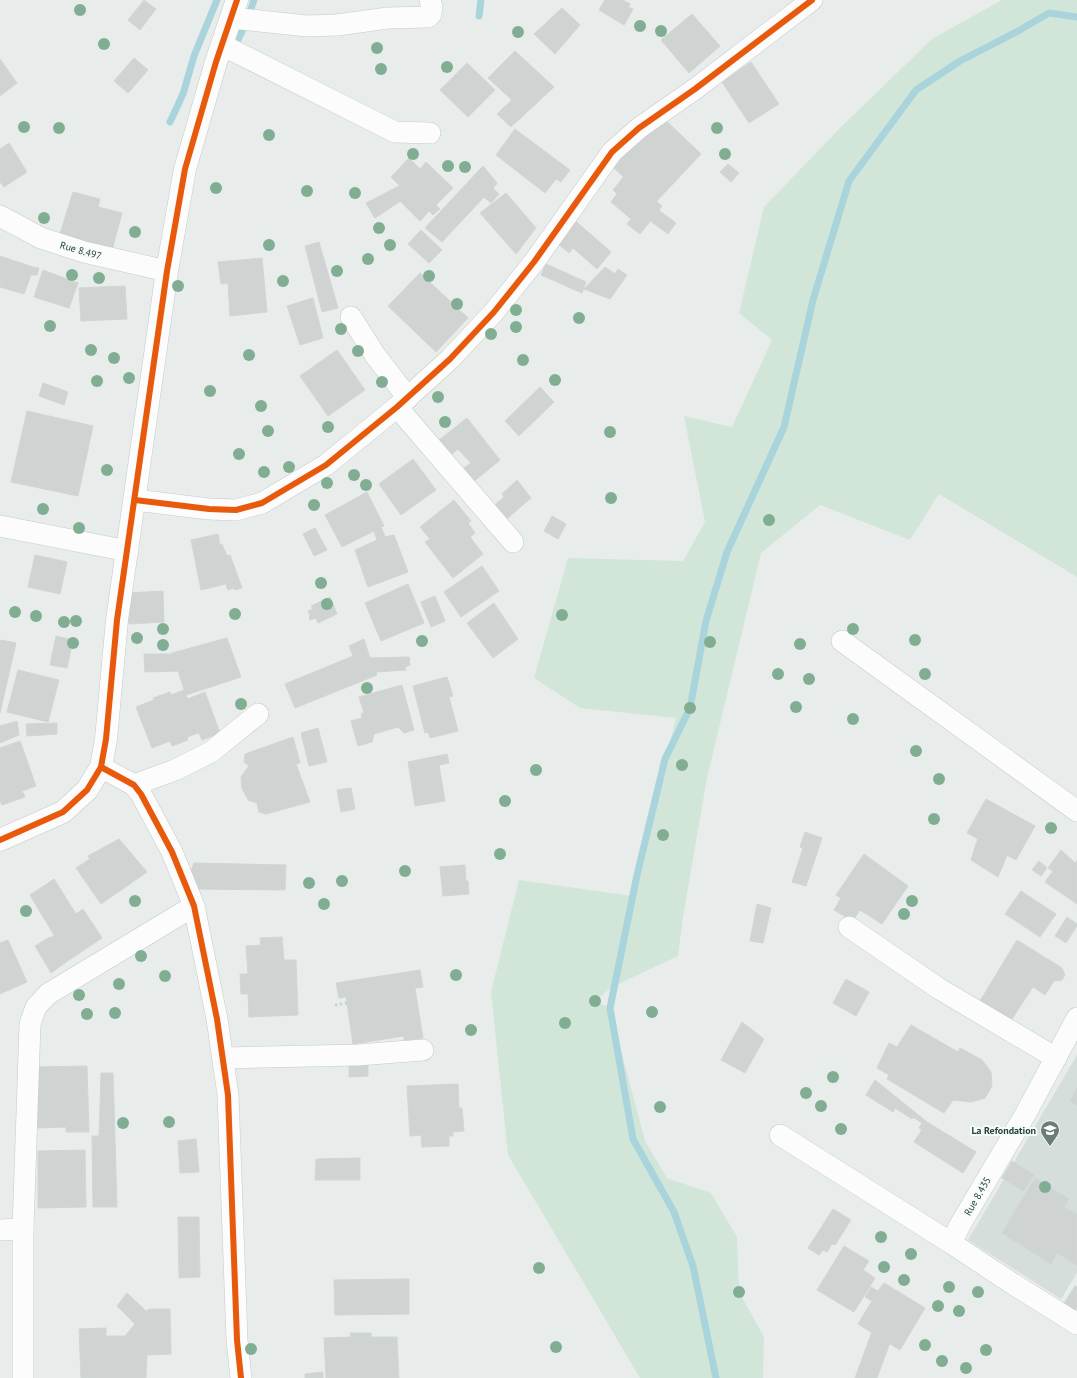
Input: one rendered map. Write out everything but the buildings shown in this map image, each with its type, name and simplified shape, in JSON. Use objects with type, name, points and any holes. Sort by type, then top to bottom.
[{"type":"street","points":[[0,840],[63,812],[87,790],[101,767],[106,739],[117,620],[167,271],[185,170],[234,9],[307,26],[336,25],[388,18],[428,17],[432,14],[430,0]]},
{"type":"street","points":[[135,500],[236,510],[262,503],[326,465],[402,403],[450,359],[494,312],[534,262],[612,152],[639,128],[695,89],[812,0]]},
{"type":"street","points":[[222,45],[395,132],[430,133]]},
{"type":"street","name":"Rue 8.497","points":[[0,216],[41,238],[84,252],[167,271]]},
{"type":"street","points":[[351,317],[375,355],[402,403],[513,542]]},
{"type":"street","points":[[0,526],[128,551]]},
{"type":"street","points":[[842,641],[1077,811]]},
{"type":"street","points":[[134,785],[175,770],[211,752],[258,714]]},
{"type":"street","points":[[101,767],[134,785],[141,794],[172,852],[194,906],[217,1019],[228,1095],[237,1340],[240,1378]]},
{"type":"street","points":[[23,1378],[23,1229],[30,1024],[36,1007],[48,994],[194,906]]},
{"type":"street","points":[[849,927],[938,988],[1056,1058]]},
{"type":"street","name":"Rue 8.435","points":[[951,1243],[1056,1058],[1077,1018]]},
{"type":"street","points":[[223,1058],[358,1055],[423,1050]]},
{"type":"street","points":[[780,1136],[1077,1324]]},
{"type":"street","points":[[0,1230],[23,1229]]},
{"type":"path","points":[[335,1005],[347,1002]]},
{"type":"shaded area","name":"La Refondation","points":[[1077,1055],[1077,1273],[1061,1299],[968,1240]]},
{"type":"green space","points":[[1002,0],[1077,0],[1077,577],[939,494],[910,540],[820,505],[761,553],[707,778],[683,917],[678,956],[612,987],[595,1001],[610,1008],[645,1141],[667,1178],[711,1193],[737,1237],[739,1292],[764,1337],[763,1378],[640,1378],[508,1155],[491,992],[519,880],[632,896],[676,718],[580,708],[534,678],[568,558],[683,561],[705,522],[684,416],[732,427],[772,340],[739,313],[764,207],[842,126],[932,39]]},
{"type":"waterway","points":[[170,122],[183,94],[194,56],[217,0]]},
{"type":"waterway","points":[[249,15],[254,0]]},
{"type":"waterway","points":[[479,16],[481,0]]},
{"type":"waterway","points":[[716,1378],[693,1266],[674,1212],[633,1139],[610,1008],[637,875],[665,759],[690,708],[706,621],[727,552],[784,427],[813,300],[849,181],[916,90],[960,61],[1049,13],[1077,17]]},
{"type":"waterway","points":[[234,48],[246,23]]},
{"type":"cycle path","points":[[0,840],[63,812],[87,790],[101,767],[106,739],[117,620],[167,271],[185,169],[216,62],[237,0]]},
{"type":"cycle path","points":[[135,500],[209,509],[236,510],[262,503],[326,465],[397,407],[450,359],[494,312],[534,262],[612,152],[639,128],[695,89],[812,0]]},
{"type":"cycle path","points":[[101,767],[134,785],[141,794],[172,852],[194,906],[217,1019],[228,1095],[237,1340],[241,1378]]},
{"type":"place","name":"La Refondation","points":[[1050,1147]]}]
